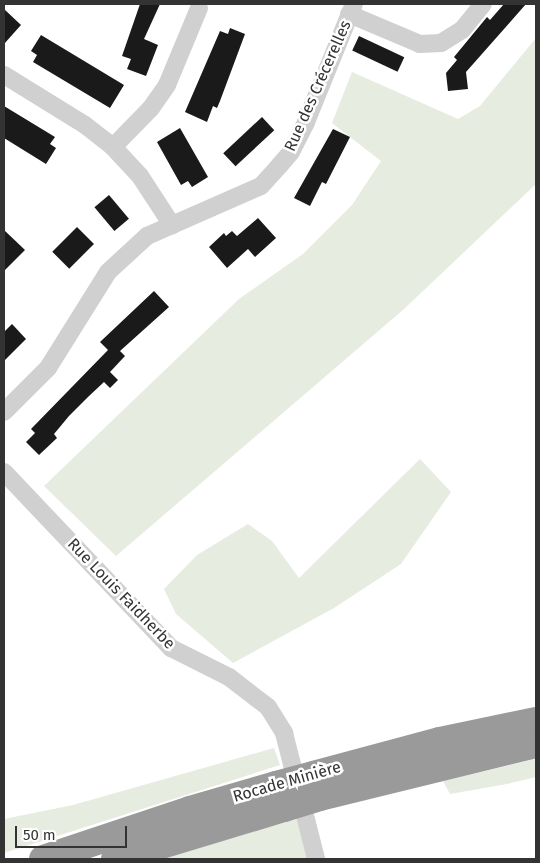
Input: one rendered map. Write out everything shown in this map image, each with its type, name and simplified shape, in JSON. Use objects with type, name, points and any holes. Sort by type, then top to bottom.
[{"type":"highway","name":"Rocade Minière","points":[[115,859],[280,797],[317,786],[440,741],[536,721]]},
{"type":"highway","name":"Rocade Minière","points":[[317,786],[536,744]]},
{"type":"highway","name":"Rocade Minière","points":[[43,859],[190,810],[280,797]]},
{"type":"street","points":[[352,9],[420,44],[441,43],[462,30],[483,4]]},
{"type":"street","points":[[113,147],[151,108],[167,84],[199,8]]},
{"type":"street","name":"Rue des Crécerelles","points":[[4,412],[48,368],[108,272],[147,236],[261,186],[280,166],[291,152],[306,122],[352,9]]},
{"type":"street","points":[[4,75],[85,125],[113,147],[140,176],[172,225]]},
{"type":"street","name":"Rue Louis Faidherbe","points":[[4,472],[170,648],[229,677],[268,707],[284,733],[316,859]]},
{"type":"shaded area","points":[[536,38],[536,184],[404,309],[116,556],[44,486],[239,299],[303,254],[352,205],[381,161],[332,123],[352,72],[458,119],[480,106]]},
{"type":"shaded area","points":[[420,459],[451,492],[401,564],[334,608],[233,663],[176,614],[164,589],[197,555],[248,524],[272,541],[299,578]]},
{"type":"shaded area","points":[[274,748],[280,765],[4,853],[4,819],[73,805]]},
{"type":"shaded area","points":[[536,759],[536,777],[507,784],[450,794],[443,781]]},
{"type":"shaded area","points":[[301,818],[310,859],[162,859],[242,835]]},
{"type":"building","points":[[140,4],[160,4],[144,39],[158,45],[146,76],[127,69],[131,59],[122,56]]},
{"type":"building","points":[[504,4],[526,4],[466,72],[468,89],[448,91],[446,73],[457,60],[454,57],[487,17],[490,20]]},
{"type":"building","points":[[4,9],[21,25],[4,44]]},
{"type":"building","points":[[230,28],[245,34],[217,108],[213,106],[207,122],[185,112],[220,31],[228,34]]},
{"type":"building","points":[[41,35],[124,85],[110,108],[33,62],[37,55],[31,51]]},
{"type":"building","points":[[359,36],[404,57],[398,72],[352,51]]},
{"type":"building","points":[[4,106],[55,137],[50,144],[56,148],[46,164],[4,138]]},
{"type":"building","points":[[262,117],[274,130],[236,166],[223,153]]},
{"type":"building","points":[[180,128],[208,177],[192,187],[188,181],[181,185],[157,142]]},
{"type":"building","points":[[333,129],[350,137],[326,184],[322,182],[310,206],[294,198]]},
{"type":"building","points":[[109,195],[129,219],[114,231],[94,207]]},
{"type":"building","points":[[258,218],[276,238],[255,257],[248,249],[227,268],[209,247],[224,233],[226,236],[232,231],[237,236]]},
{"type":"building","points":[[77,227],[94,244],[69,269],[52,252]]},
{"type":"building","points":[[4,230],[25,250],[4,271]]},
{"type":"building","points":[[154,291],[169,307],[120,351],[125,356],[110,372],[118,380],[110,388],[104,382],[89,396],[54,434],[57,438],[39,455],[26,442],[35,433],[31,429],[108,350],[100,342]]},
{"type":"building","points":[[12,324],[26,339],[4,361],[4,332]]}]
